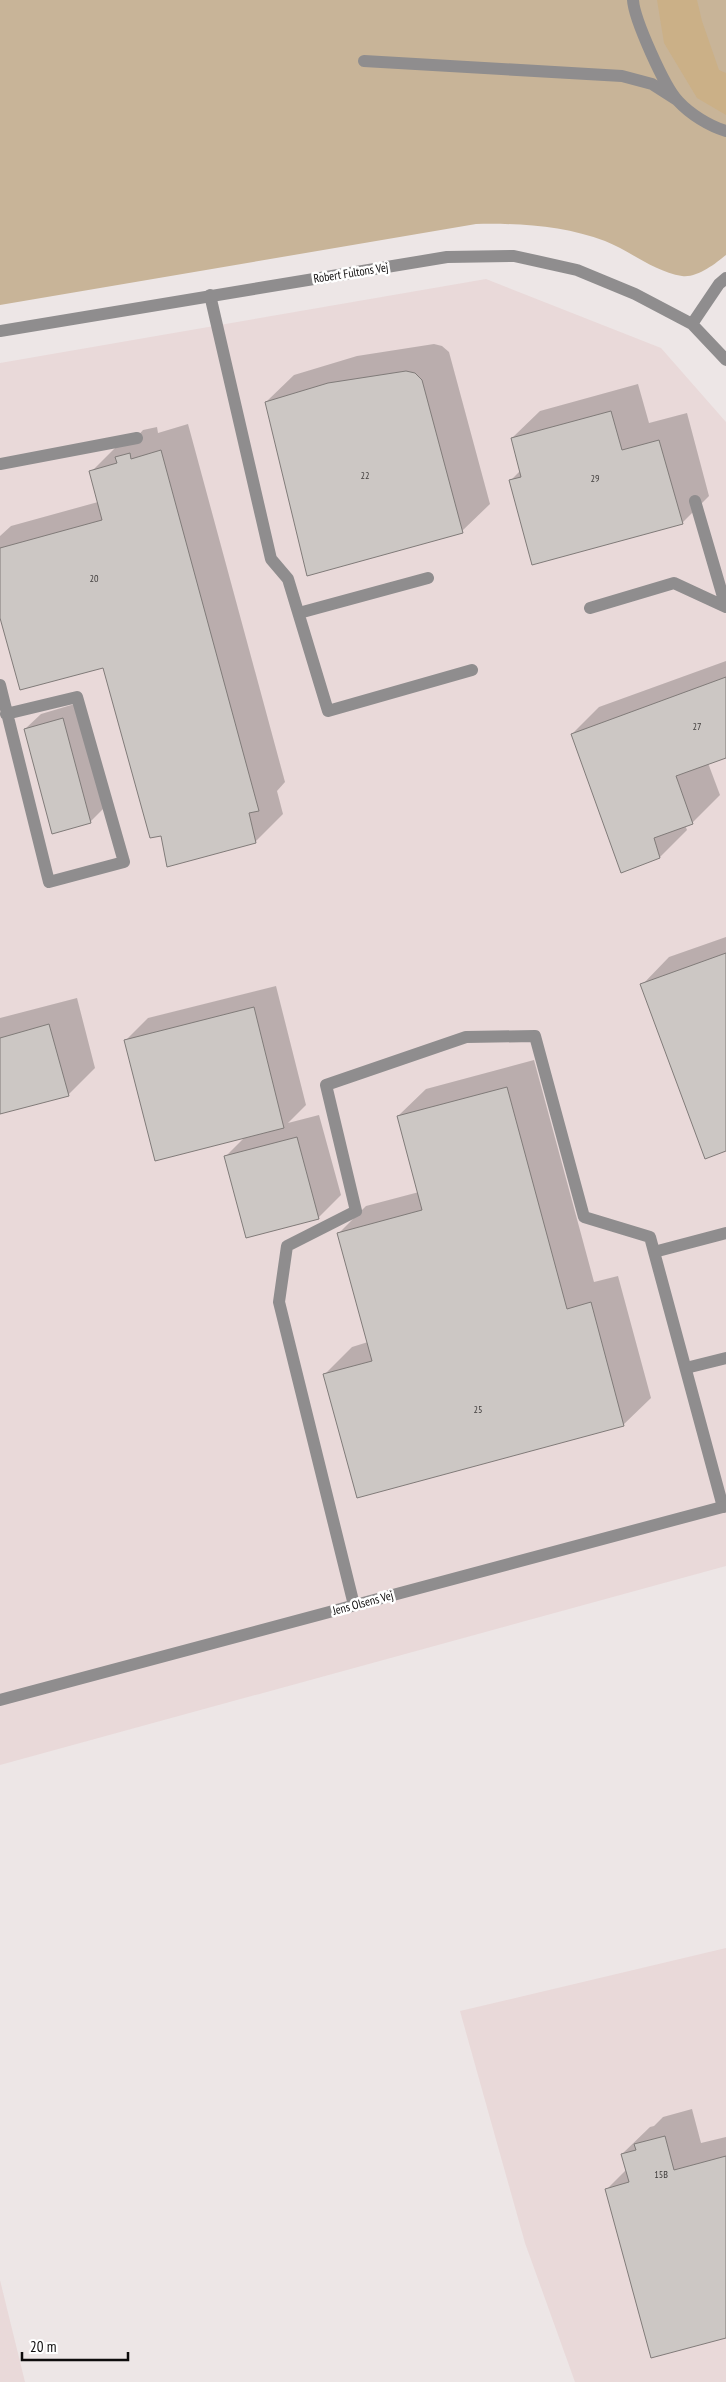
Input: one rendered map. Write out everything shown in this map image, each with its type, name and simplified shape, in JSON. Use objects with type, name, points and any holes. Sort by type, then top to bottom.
[{"type":"street","points":[[632,0],[645,42],[677,100]]},
{"type":"street","points":[[364,62],[622,76],[652,84],[713,127],[726,131]]},
{"type":"street","name":"Robert Fultons Vej","points":[[0,331],[447,257],[514,256],[578,270],[636,294],[692,324],[726,360]]},
{"type":"street","points":[[692,324],[719,284],[726,278]]},
{"type":"street","points":[[210,295],[271,559],[288,579],[328,711],[472,670]]},
{"type":"street","points":[[0,464],[137,438]]},
{"type":"street","points":[[695,501],[726,607]]},
{"type":"street","points":[[298,613],[428,578]]},
{"type":"street","points":[[590,608],[674,583],[726,607]]},
{"type":"street","points":[[0,685],[6,714],[49,882],[124,862],[77,697],[6,714]]},
{"type":"street","points":[[354,1605],[279,1302],[287,1246],[356,1211],[326,1085],[466,1037],[535,1036],[584,1217],[650,1237],[724,1506]]},
{"type":"street","points":[[654,1252],[726,1233]]},
{"type":"street","points":[[686,1368],[726,1358]]},
{"type":"street","name":"Jens Olsens Vej","points":[[0,1700],[724,1506]]},
{"type":"shaded area","points":[[0,0],[726,0],[726,255],[700,273],[682,276],[652,266],[614,245],[590,236],[558,229],[525,225],[476,224],[0,305]]},
{"type":"shaded area","points":[[657,0],[697,0],[702,21],[719,70],[726,73],[726,115],[697,98],[664,43]]},
{"type":"shaded area","points":[[486,279],[661,348],[726,422],[726,1566],[0,1765],[0,363]]},
{"type":"shaded area","points":[[726,1948],[726,2382],[575,2382],[525,2243],[460,2011]]},
{"type":"shaded area","points":[[0,2280],[25,2382],[0,2382]]},
{"type":"building","points":[[406,371],[415,373],[422,380],[463,533],[307,576],[265,402],[328,383]]},
{"type":"building","points":[[611,411],[622,450],[659,440],[683,524],[532,565],[509,480],[521,477],[511,438]]},
{"type":"building","points":[[161,450],[259,811],[249,813],[256,843],[167,867],[161,836],[150,838],[103,668],[20,690],[0,618],[0,548],[102,520],[89,471],[117,463],[115,457],[130,453],[131,459]]},
{"type":"building","points":[[726,677],[726,758],[676,776],[693,824],[654,838],[660,858],[621,873],[571,734]]},
{"type":"building","points":[[63,718],[91,823],[52,834],[24,729]]},
{"type":"building","points":[[726,953],[726,1151],[705,1159],[640,984]]},
{"type":"building","points":[[254,1007],[284,1128],[155,1161],[124,1040]]},
{"type":"building","points":[[49,1024],[69,1096],[0,1114],[0,1038]]},
{"type":"building","points":[[507,1087],[567,1309],[591,1302],[624,1426],[357,1498],[323,1374],[372,1361],[337,1233],[422,1210],[397,1116]]},
{"type":"building","points":[[297,1137],[319,1219],[246,1238],[224,1156]]},
{"type":"building","points":[[665,2136],[674,2170],[726,2156],[726,2338],[651,2358],[605,2189],[629,2182],[621,2154],[636,2150],[634,2144]]}]
